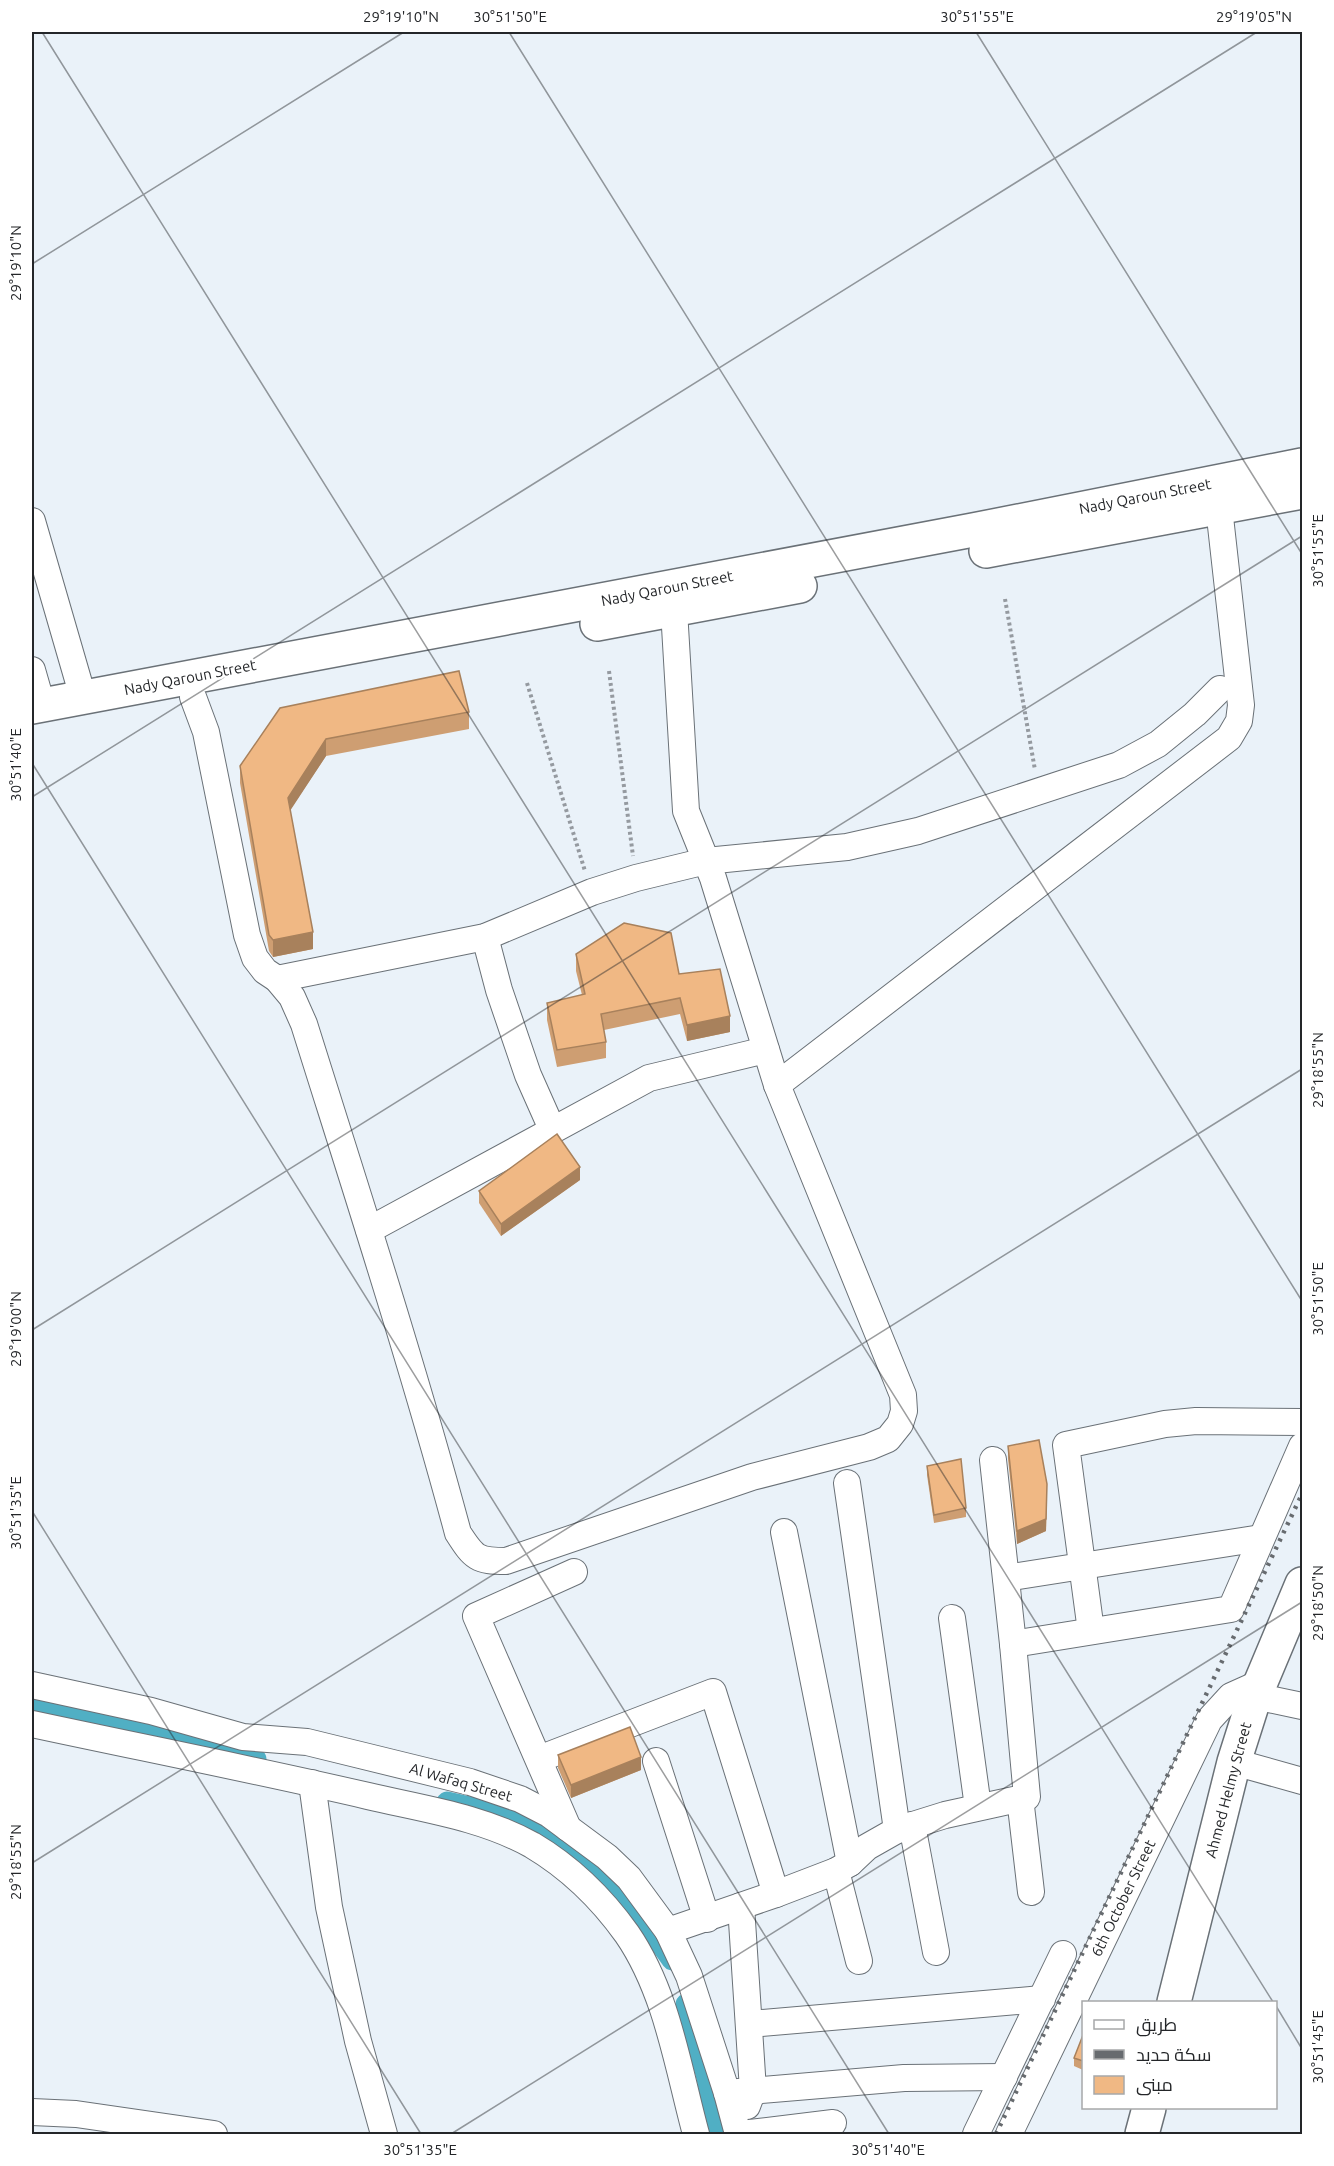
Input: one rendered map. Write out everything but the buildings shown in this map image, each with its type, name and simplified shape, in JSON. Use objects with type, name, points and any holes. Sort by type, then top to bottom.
[{"type":"main road","name":"Nady Qaroun Street","points":[[35,713],[674,610],[1302,465]]},
{"type":"main road","name":"Nady Qaroun Street","points":[[35,713],[82,697],[191,687],[975,541],[1219,508],[1302,492]]},
{"type":"main road","name":"Ahmed Helmy Street","points":[[1174,2001],[1234,1762],[1257,1689],[1302,1584]]},
{"type":"main road","points":[[1142,2134],[1149,2109]]},
{"type":"street","points":[[777,1085],[1229,738],[1239,722],[1241,705],[1219,508]]},
{"type":"street","points":[[32,521],[82,697]]},
{"type":"street","points":[[191,687],[206,732],[247,935],[255,958],[265,971],[278,979],[292,997],[304,1024],[425,1411],[458,1533],[469,1550],[484,1561],[506,1561],[752,1477],[869,1447],[888,1439],[900,1424],[904,1412],[903,1395],[777,1085],[713,878],[686,811],[674,610]]},
{"type":"street","points":[[32,670],[35,713]]},
{"type":"street","points":[[278,979],[485,938],[592,892],[636,878],[706,861],[857,845],[918,831],[1119,765],[1158,744],[1195,714],[1220,689]]},
{"type":"street","points":[[485,938],[499,990],[528,1075],[552,1129]]},
{"type":"street","points":[[369,1230],[649,1078],[766,1050]]},
{"type":"street","points":[[1091,1631],[1066,1445],[1165,1424],[1196,1421],[1302,1422]]},
{"type":"street","points":[[1013,1644],[1231,1610],[1302,1446]]},
{"type":"street","points":[[668,1932],[776,1894],[843,1867],[867,1847],[904,1827],[978,1807],[1027,1797],[993,1460]]},
{"type":"street","points":[[847,1483],[904,1827],[936,1952]]},
{"type":"street","points":[[784,1532],[859,1961]]},
{"type":"street","points":[[1006,1578],[1261,1538]]},
{"type":"street","points":[[568,1828],[476,1616],[574,1572]]},
{"type":"street","points":[[952,1618],[978,1807]]},
{"type":"street","name":"Al Wafaq Street","points":[[32,1685],[151,1711],[243,1737],[307,1742],[470,1782],[520,1799],[549,1814],[607,1857],[628,1878],[668,1932],[689,1976],[739,2134]]},
{"type":"street","points":[[1257,1689],[1302,1706]]},
{"type":"street","name":"6th October Street","points":[[1009,2134],[1209,1720],[1231,1696],[1257,1689]]},
{"type":"street","points":[[539,1759],[713,1692],[776,1894]]},
{"type":"street","points":[[32,1724],[312,1783],[492,1826],[532,1846],[568,1870],[600,1901],[627,1935],[649,1974],[664,2015],[696,2134]]},
{"type":"street","points":[[656,1761],[707,1919]]},
{"type":"street","points":[[1234,1762],[1302,1781]]},
{"type":"street","points":[[312,1783],[329,1907],[358,2041],[384,2134]]},
{"type":"street","points":[[1020,1798],[1031,1892]]},
{"type":"street","points":[[741,1906],[753,2090],[739,2134],[833,2123]]},
{"type":"street","points":[[976,2134],[1063,1954]]},
{"type":"street","points":[[750,2024],[1042,1999]]},
{"type":"street","points":[[727,2093],[904,2078],[1004,2077]]},
{"type":"street","points":[[32,2112],[77,2124],[214,2134]]},
{"type":"path","points":[[1005,599],[1039,791]]},
{"type":"path","points":[[609,671],[636,878]]},
{"type":"path","points":[[527,684],[592,892]]},
{"type":"waterway","points":[[32,1707],[256,1759]]},
{"type":"waterway","points":[[447,1802],[532,1821],[619,1886],[672,1960]]},
{"type":"waterway","points":[[686,2004],[706,2074],[719,2134]]},
{"type":"railway","points":[[996,2134],[1302,1494]]}]
